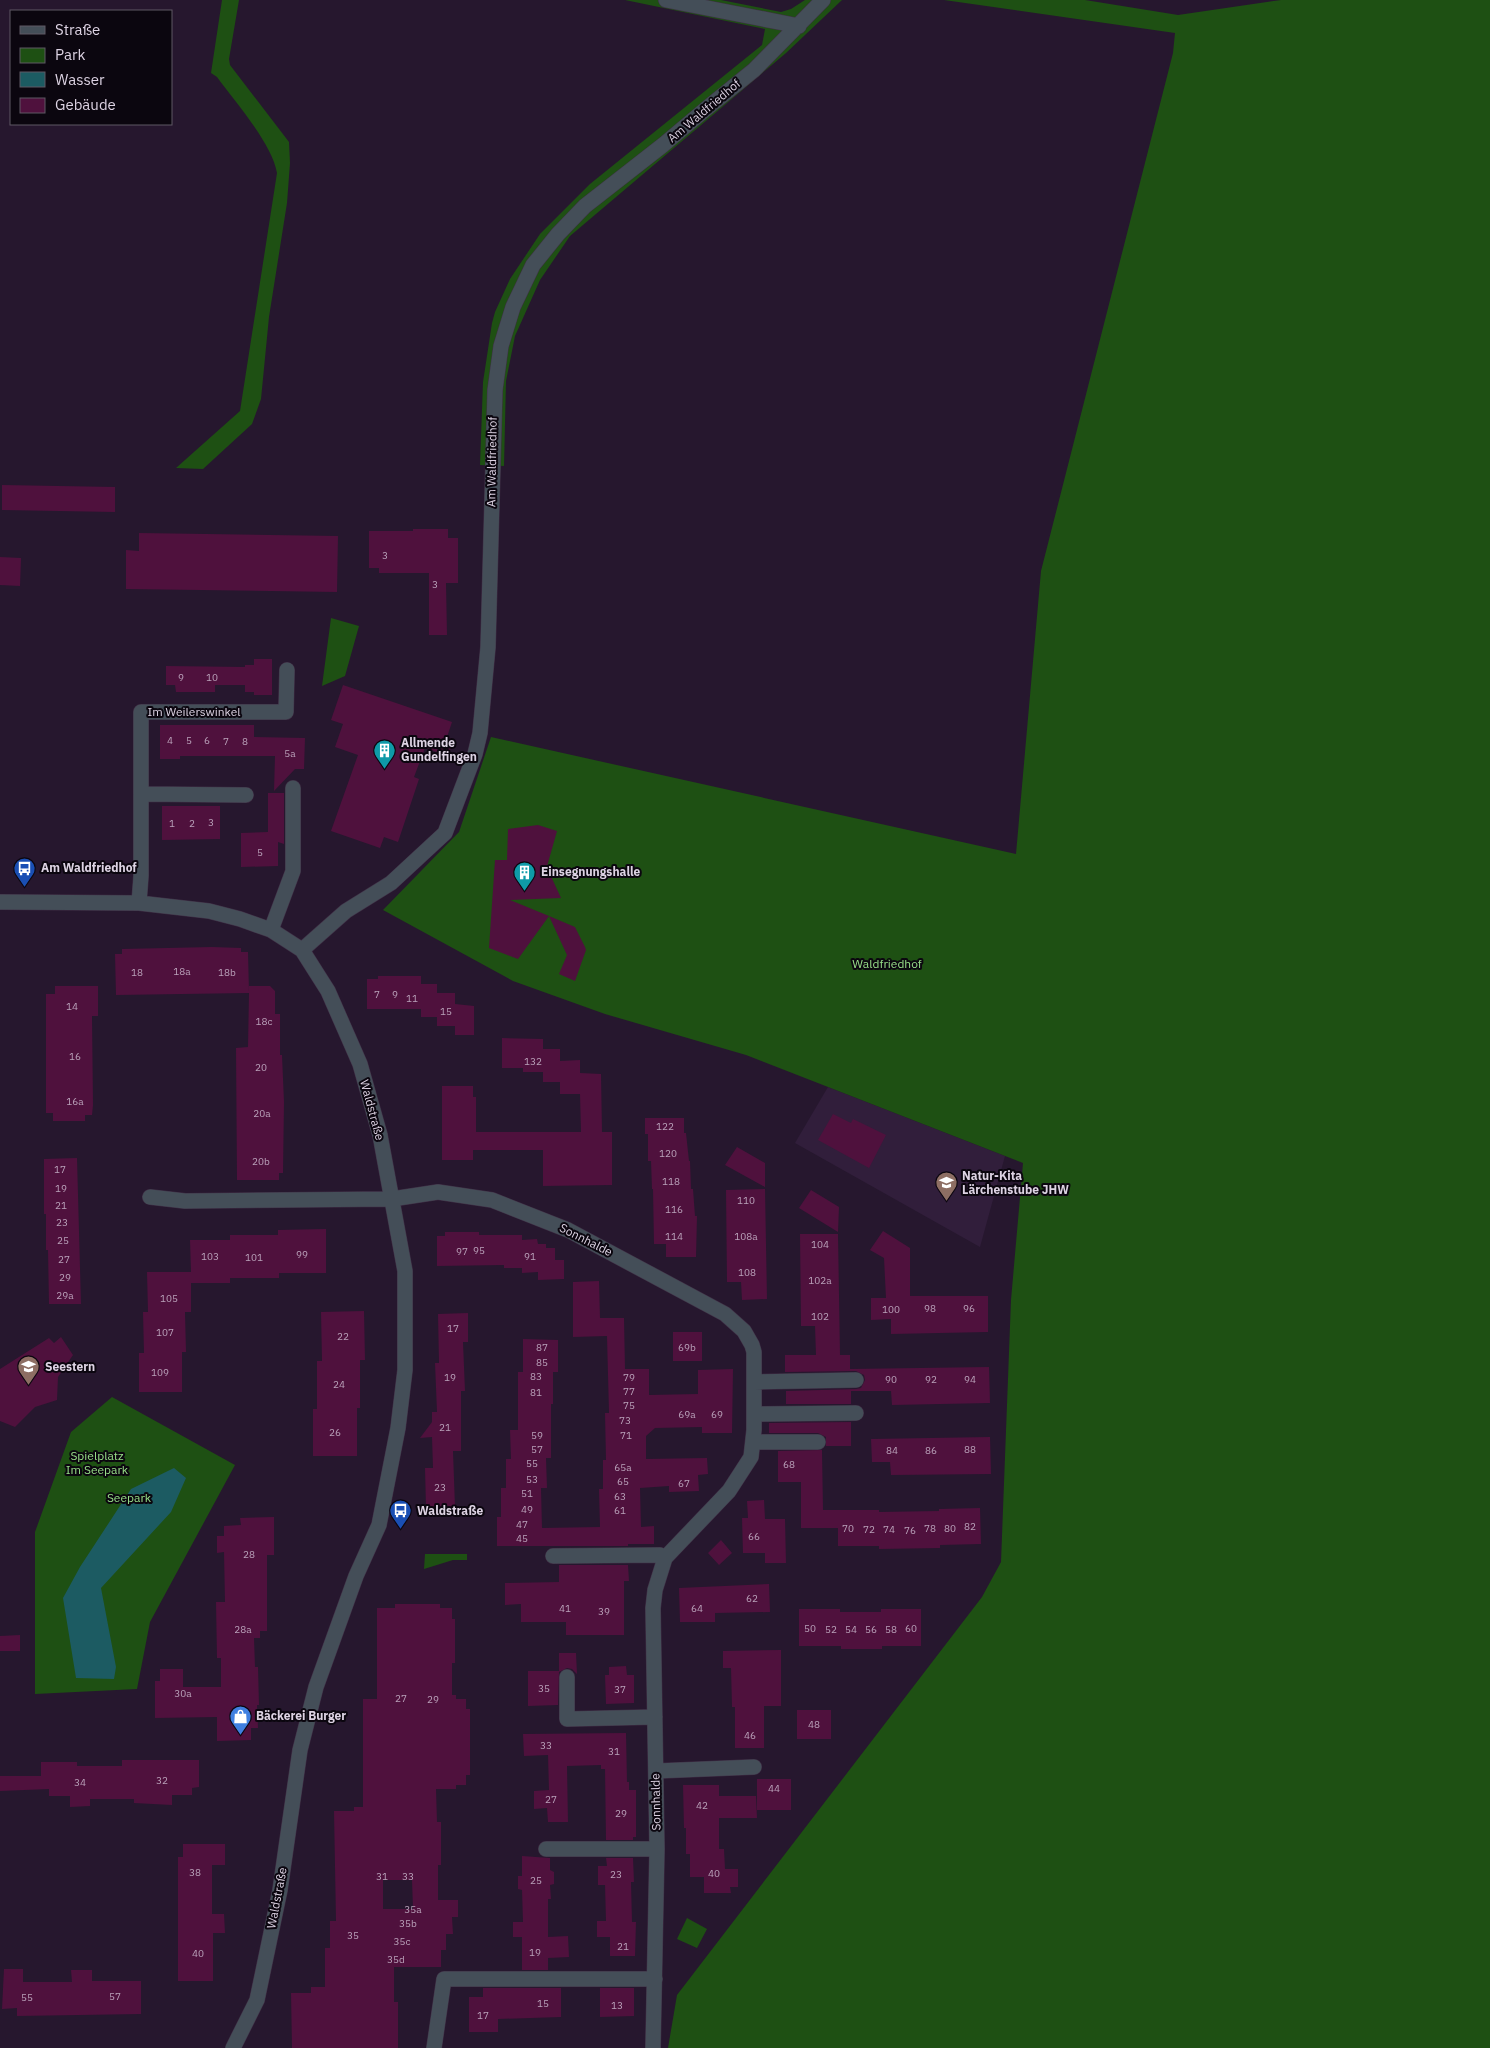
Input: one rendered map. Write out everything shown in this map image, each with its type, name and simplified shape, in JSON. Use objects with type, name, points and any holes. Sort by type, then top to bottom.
[{"type":"street","points":[[666,0],[799,26]]},
{"type":"street","name":"Am Waldfriedhof","points":[[302,950],[346,911],[391,883],[445,833],[475,754],[480,733],[495,390],[500,346],[513,307],[533,266],[558,234],[585,206],[663,146],[754,70],[823,0]]},
{"type":"street","name":"Im Weilerswinkel","points":[[139,903],[141,876],[141,712],[286,712],[287,670]]},
{"type":"street","points":[[271,930],[293,871],[293,788]]},
{"type":"street","points":[[141,794],[246,795]]},
{"type":"street","name":"Waldstraße","points":[[0,902],[139,903],[209,911],[271,930],[302,950],[328,991],[360,1064],[380,1136],[405,1270],[405,1370],[398,1428],[379,1525],[356,1576],[316,1687],[300,1750],[280,1890],[257,2000],[233,2048]]},
{"type":"street","name":"Sonnhalde","points":[[150,1197],[185,1201],[392,1199],[438,1192],[492,1200],[568,1230],[725,1314],[744,1331],[752,1344],[755,1382],[754,1442],[751,1457],[729,1490],[665,1558],[655,1590],[653,1608],[657,1849],[653,2048]]},
{"type":"street","points":[[755,1382],[856,1380]]},
{"type":"street","points":[[754,1414],[856,1413]]},
{"type":"street","points":[[754,1442],[818,1442]]},
{"type":"street","points":[[553,1556],[660,1554],[665,1558]]},
{"type":"street","points":[[567,1677],[567,1719],[655,1717]]},
{"type":"street","points":[[656,1771],[754,1768]]},
{"type":"street","points":[[546,1850],[657,1849]]},
{"type":"street","points":[[434,2048],[444,1979],[655,1979]]},
{"type":"shaded area","name":"Natur-Kita Lärchenstube JHW","points":[[828,1087],[1005,1156],[980,1247],[795,1143]]},
{"type":"green space","points":[[222,0],[239,0],[229,59],[230,65],[289,142],[290,163],[287,203],[269,317],[261,399],[252,424],[203,469],[176,468],[240,411],[277,173],[274,161],[261,136],[217,77],[211,73]]},
{"type":"green space","points":[[625,0],[721,0],[781,12],[791,9],[805,0],[842,0],[786,53],[570,236],[540,280],[515,336],[506,381],[504,466],[480,465],[483,382],[492,323],[510,279],[540,234],[590,184],[762,45],[765,29]]},
{"type":"green space","name":"Waldfriedhof","points":[[944,0],[1085,0],[1178,15],[1281,0],[1490,0],[1490,2048],[668,2048],[677,1995],[982,1597],[1001,1562],[1011,1300],[1023,1163],[746,1055],[605,1014],[513,981],[383,910],[459,832],[491,737],[1016,854],[1041,571],[1173,53],[1175,33]]},
{"type":"green space","points":[[331,618],[359,626],[345,676],[322,686]]},
{"type":"green space","name":"Seepark","points":[[112,1397],[235,1465],[150,1622],[137,1689],[35,1694],[35,1532],[71,1432]]},
{"type":"green space","points":[[425,1554],[467,1554],[467,1560],[453,1560],[424,1569]]},
{"type":"green space","points":[[687,1918],[707,1929],[697,1948],[677,1939]]},
{"type":"water","points":[[174,1468],[186,1478],[171,1512],[101,1588],[116,1667],[114,1679],[76,1678],[63,1598],[80,1567],[131,1489]]},
{"type":"building","points":[[2,485],[115,487],[115,512],[2,510]]},
{"type":"building","points":[[413,529],[448,529],[448,538],[458,538],[458,583],[446,583],[447,635],[429,635],[429,573],[379,573],[379,568],[369,568],[369,531],[413,531]]},
{"type":"building","points":[[139,533],[338,536],[337,592],[126,589],[126,550],[139,551]]},
{"type":"building","points":[[0,557],[21,558],[20,586],[0,585]]},
{"type":"building","points":[[254,659],[272,659],[272,695],[254,695],[254,692],[245,692],[245,685],[215,685],[215,692],[176,692],[175,685],[166,685],[166,666],[245,667],[245,665],[254,665]]},
{"type":"building","name":"Allmende Gundelfingen","points":[[343,685],[452,722],[447,737],[454,739],[448,756],[425,748],[414,777],[419,779],[398,842],[384,837],[380,848],[331,831],[358,755],[335,747],[343,724],[331,720]]},
{"type":"building","points":[[160,725],[254,725],[254,737],[305,738],[304,769],[295,769],[274,791],[275,756],[180,756],[180,759],[160,759]]},
{"type":"building","points":[[268,793],[284,793],[284,844],[278,842],[278,866],[241,867],[241,833],[268,832]]},
{"type":"building","points":[[162,806],[220,806],[220,839],[162,840]]},
{"type":"building","name":"Einsegnungshalle","points":[[538,825],[557,831],[544,877],[549,872],[561,898],[510,900],[549,916],[518,959],[489,948],[495,860],[507,860],[508,829]]},
{"type":"building","points":[[549,916],[575,927],[585,947],[586,950],[575,981],[559,974],[567,955]]},
{"type":"building","points":[[241,948],[241,952],[248,952],[249,992],[249,986],[270,986],[275,991],[275,1014],[280,1014],[280,1055],[282,1055],[284,1102],[283,1173],[279,1173],[279,1180],[237,1180],[236,1048],[248,1047],[249,993],[116,995],[115,954],[122,954],[122,949]]},
{"type":"building","points":[[378,976],[421,976],[421,984],[437,984],[437,993],[455,993],[455,1004],[474,1006],[474,1035],[455,1035],[455,1026],[437,1026],[437,1017],[421,1017],[421,1009],[367,1009],[367,979],[378,979]]},
{"type":"building","points":[[55,986],[98,986],[98,1016],[92,1016],[93,1105],[92,1115],[85,1115],[85,1121],[53,1121],[53,1113],[46,1113],[46,994],[55,994]]},
{"type":"building","points":[[502,1038],[543,1039],[543,1049],[560,1049],[560,1061],[580,1060],[580,1073],[601,1074],[602,1132],[612,1132],[612,1185],[543,1186],[543,1150],[473,1150],[473,1160],[442,1160],[442,1086],[473,1086],[473,1097],[476,1097],[476,1132],[581,1132],[580,1094],[560,1094],[560,1082],[543,1082],[543,1072],[523,1072],[523,1068],[502,1068]]},
{"type":"building","points":[[833,1114],[851,1123],[853,1119],[886,1135],[869,1168],[818,1140]]},
{"type":"building","points":[[645,1118],[684,1118],[684,1133],[686,1133],[690,1161],[691,1189],[693,1189],[695,1216],[697,1216],[696,1257],[666,1257],[666,1244],[654,1244],[651,1161],[648,1161],[648,1134],[645,1134]]},
{"type":"building","points":[[737,1147],[765,1163],[765,1187],[725,1165]]},
{"type":"building","points":[[77,1158],[81,1304],[49,1304],[46,1214],[44,1214],[44,1159]]},
{"type":"building","points":[[765,1189],[767,1299],[742,1300],[741,1282],[727,1282],[726,1190]]},
{"type":"building","points":[[811,1190],[839,1207],[838,1232],[799,1208]]},
{"type":"building","points":[[326,1229],[326,1273],[279,1273],[279,1278],[230,1278],[230,1283],[191,1283],[191,1312],[185,1312],[186,1352],[182,1352],[182,1392],[139,1392],[139,1353],[144,1353],[143,1312],[148,1312],[147,1272],[191,1272],[190,1240],[230,1240],[230,1235],[278,1235],[278,1230]]},
{"type":"building","points":[[883,1231],[910,1248],[910,1296],[988,1296],[988,1332],[891,1334],[891,1319],[871,1320],[871,1298],[886,1298],[884,1258],[870,1250]]},
{"type":"building","points":[[445,1232],[479,1232],[479,1235],[522,1235],[522,1240],[537,1239],[538,1244],[546,1244],[546,1248],[555,1248],[555,1260],[564,1260],[564,1279],[538,1280],[538,1272],[522,1273],[522,1268],[504,1268],[504,1265],[437,1266],[437,1236],[445,1236]]},
{"type":"building","points":[[800,1234],[838,1234],[840,1355],[850,1355],[850,1369],[989,1367],[990,1403],[892,1405],[891,1391],[851,1391],[851,1404],[786,1404],[786,1391],[856,1389],[861,1388],[865,1380],[864,1375],[856,1371],[785,1372],[785,1355],[816,1355],[815,1326],[801,1326]]},
{"type":"building","points":[[599,1281],[600,1318],[624,1318],[625,1369],[649,1369],[649,1395],[698,1394],[698,1370],[733,1369],[732,1433],[702,1433],[702,1427],[655,1428],[646,1436],[646,1459],[707,1458],[708,1474],[698,1475],[699,1491],[669,1492],[669,1486],[640,1488],[641,1527],[654,1526],[654,1544],[628,1544],[628,1546],[497,1546],[497,1517],[501,1517],[501,1488],[506,1488],[506,1459],[511,1459],[510,1430],[518,1430],[518,1372],[523,1372],[523,1339],[558,1340],[558,1372],[553,1372],[553,1404],[551,1404],[551,1458],[546,1458],[547,1488],[541,1488],[542,1528],[600,1527],[599,1489],[603,1489],[603,1460],[606,1460],[605,1413],[609,1413],[607,1336],[573,1337],[573,1282]]},
{"type":"building","points":[[364,1311],[365,1360],[360,1360],[357,1456],[313,1456],[313,1409],[317,1409],[317,1361],[322,1361],[321,1312]]},
{"type":"building","points":[[468,1313],[468,1342],[463,1342],[465,1391],[461,1391],[461,1451],[453,1451],[455,1507],[426,1508],[425,1468],[433,1468],[432,1437],[420,1438],[432,1422],[432,1412],[437,1412],[435,1363],[439,1363],[438,1314]]},
{"type":"building","points":[[673,1332],[702,1332],[702,1361],[673,1361]]},
{"type":"building","name":"Seestern","points":[[61,1337],[73,1355],[58,1377],[57,1400],[35,1407],[15,1427],[0,1421],[0,1369],[49,1338],[54,1343]]},
{"type":"building","points":[[851,1422],[851,1446],[826,1446],[826,1437],[818,1433],[769,1433],[769,1423]]},
{"type":"building","points":[[990,1437],[991,1474],[891,1475],[890,1462],[872,1462],[871,1439]]},
{"type":"building","points":[[822,1450],[823,1510],[879,1510],[879,1512],[980,1508],[981,1544],[940,1545],[940,1548],[879,1549],[879,1546],[838,1546],[838,1528],[801,1528],[801,1482],[778,1482],[778,1451]]},
{"type":"building","points":[[764,1500],[765,1519],[785,1519],[786,1563],[765,1563],[765,1553],[743,1553],[742,1518],[748,1518],[747,1501]]},
{"type":"building","points":[[274,1517],[274,1555],[267,1555],[267,1631],[260,1631],[260,1638],[254,1638],[255,1667],[258,1667],[259,1705],[257,1705],[258,1728],[251,1728],[251,1740],[217,1741],[217,1717],[155,1718],[155,1681],[160,1681],[160,1669],[183,1669],[183,1687],[221,1687],[221,1658],[217,1658],[216,1602],[225,1602],[224,1552],[217,1553],[217,1536],[224,1536],[224,1526],[241,1525],[240,1518]]},
{"type":"building","points":[[721,1540],[732,1553],[719,1565],[708,1553]]},
{"type":"building","points":[[559,1565],[628,1565],[629,1581],[624,1581],[624,1635],[566,1635],[566,1622],[521,1622],[521,1604],[505,1605],[505,1583],[559,1582]]},
{"type":"building","points":[[769,1584],[770,1612],[715,1613],[715,1622],[680,1622],[679,1588]]},
{"type":"building","points":[[395,1604],[440,1604],[440,1608],[452,1608],[452,1619],[455,1619],[455,1663],[452,1663],[452,1695],[456,1695],[456,1699],[466,1699],[466,1709],[470,1709],[470,1775],[466,1775],[466,1785],[456,1785],[456,1789],[436,1789],[437,1822],[441,1822],[441,1865],[438,1865],[438,1900],[458,1900],[458,1917],[452,1917],[453,1934],[446,1934],[446,1950],[441,1950],[441,1967],[394,1967],[394,2002],[398,2002],[398,2048],[292,2048],[291,1993],[311,1993],[311,1987],[325,1987],[325,1948],[330,1948],[330,1921],[336,1921],[334,1811],[354,1811],[354,1807],[363,1807],[363,1699],[377,1699],[377,1608],[395,1608]],"holes":[[[383,1880],[412,1880],[413,1909],[383,1909]]]},
{"type":"building","points":[[799,1609],[881,1612],[881,1609],[921,1609],[921,1646],[882,1646],[882,1649],[841,1649],[841,1646],[799,1646]]},
{"type":"building","points":[[20,1635],[20,1651],[0,1651],[0,1636]]},
{"type":"building","points":[[781,1650],[781,1706],[764,1706],[764,1748],[735,1748],[735,1707],[732,1707],[731,1668],[723,1668],[723,1651]]},
{"type":"building","points":[[559,1653],[576,1653],[577,1674],[572,1669],[567,1668],[559,1672],[558,1705],[528,1706],[528,1671],[559,1671]]},
{"type":"building","points":[[626,1666],[627,1675],[634,1675],[634,1703],[606,1704],[605,1675],[609,1675],[609,1667]]},
{"type":"building","points":[[797,1710],[831,1710],[831,1739],[797,1739]]},
{"type":"building","points":[[626,1733],[627,1782],[629,1782],[629,1790],[636,1790],[636,1837],[633,1837],[633,1840],[606,1840],[605,1769],[601,1769],[601,1765],[567,1766],[568,1822],[548,1822],[547,1808],[534,1809],[534,1791],[549,1790],[548,1755],[524,1756],[523,1734]]},
{"type":"building","points":[[122,1760],[199,1760],[199,1787],[192,1788],[192,1795],[172,1795],[172,1805],[134,1803],[134,1799],[90,1799],[90,1806],[70,1807],[70,1796],[49,1796],[49,1789],[0,1791],[0,1776],[41,1776],[41,1762],[77,1762],[77,1766],[122,1766]]},
{"type":"building","points":[[757,1779],[791,1779],[791,1810],[757,1810]]},
{"type":"building","points":[[683,1785],[719,1785],[719,1796],[756,1796],[757,1818],[719,1818],[719,1849],[724,1849],[725,1869],[738,1869],[738,1887],[730,1887],[731,1893],[704,1893],[704,1877],[690,1877],[690,1854],[686,1854],[686,1828],[684,1828]]},
{"type":"building","points":[[183,1844],[225,1844],[225,1865],[212,1865],[212,1914],[224,1914],[225,1933],[213,1933],[213,1981],[178,1981],[178,1857],[183,1857]]},
{"type":"building","points":[[522,1856],[550,1858],[550,1870],[554,1872],[554,1884],[550,1885],[551,1899],[548,1899],[548,1937],[568,1936],[569,1957],[548,1958],[548,1970],[522,1970],[522,1937],[513,1937],[513,1922],[523,1922],[522,1890],[518,1889],[518,1876],[522,1876]]},
{"type":"building","points":[[606,1858],[633,1858],[634,1882],[631,1882],[632,1922],[636,1922],[635,1956],[610,1956],[610,1937],[597,1937],[597,1921],[606,1921],[605,1885],[598,1885],[598,1866],[607,1866]]},
{"type":"building","points":[[4,1969],[23,1969],[23,1982],[72,1982],[71,1970],[92,1970],[92,1981],[141,1981],[141,2014],[17,2016],[17,2008],[2,2009]]},
{"type":"building","points":[[483,1988],[561,1988],[561,2017],[498,2019],[498,2032],[469,2032],[469,1997],[483,1997]]},
{"type":"building","points":[[600,1988],[634,1988],[634,2016],[600,2017]]},
{"type":"place","name":"Allmende Gundelfingen","points":[[385,769]]},
{"type":"place","name":"Am Waldfriedhof","points":[[25,887]]},
{"type":"place","name":"Einsegnungshalle","points":[[525,891]]},
{"type":"place","name":"Natur-Kita Lärchenstube JHW","points":[[946,1202]]},
{"type":"place","name":"Seestern","points":[[29,1386]]},
{"type":"place","name":"Waldstraße","points":[[401,1530]]},
{"type":"place","name":"Bäckerei Burger","points":[[240,1735]]},
{"type":"park label","name":"Spielplatz Im Seepark","points":[[97,1463]]}]
